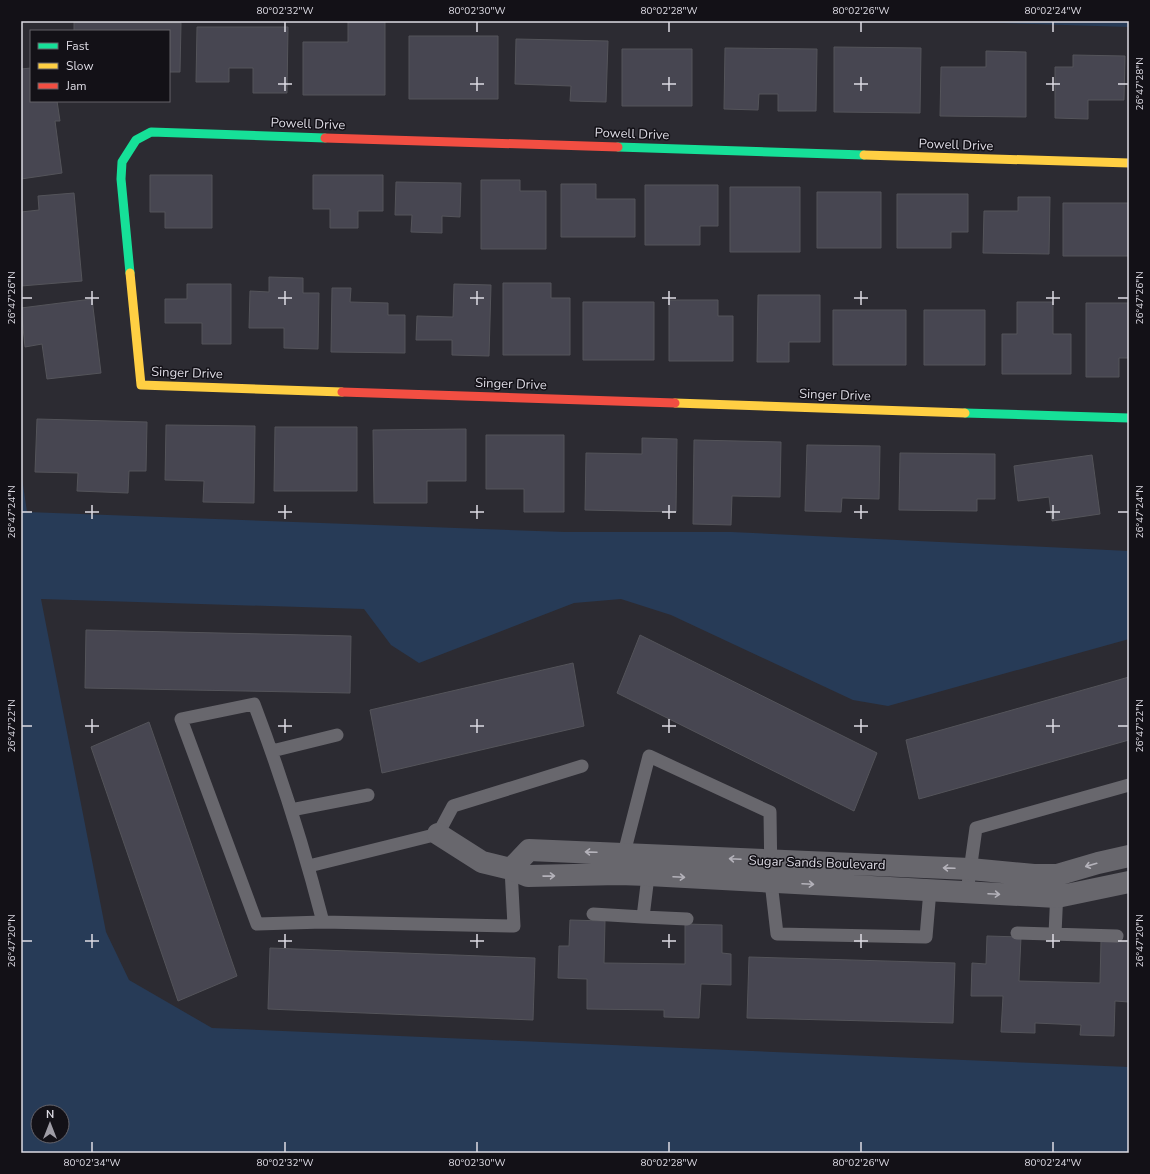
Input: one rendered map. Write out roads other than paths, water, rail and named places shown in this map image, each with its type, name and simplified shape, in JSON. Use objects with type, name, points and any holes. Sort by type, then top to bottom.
[{"type":"street","name":"Powell Drive","points":[[136,140],[152,132],[1129,163]]},
{"type":"street","name":"Singer Drive","points":[[136,140],[122,162],[121,179],[141,385],[1129,418]]},
{"type":"street","name":"Sugar Sands Boulevard","points":[[438,834],[482,862],[511,869],[528,876],[621,864],[771,871],[970,869],[1034,875],[1057,875],[1129,856]]},
{"type":"street","name":"Sugar Sands Boulevard","points":[[771,871],[930,890],[1057,897],[1129,882]]},
{"type":"lane","points":[[323,922],[291,810],[272,751],[254,704],[180,719],[257,924],[323,922],[514,926],[511,869]]},
{"type":"lane","points":[[272,751],[337,736]]},
{"type":"lane","points":[[621,864],[649,756],[770,812],[771,871],[777,934],[926,937],[930,890]]},
{"type":"lane","points":[[308,866],[438,834],[454,806],[582,766]]},
{"type":"lane","points":[[967,892],[976,828],[1129,785]]},
{"type":"lane","points":[[291,810],[368,795]]},
{"type":"lane","points":[[643,917],[650,865]]},
{"type":"lane","points":[[1055,934],[1057,875]]},
{"type":"lane","points":[[593,914],[687,919]]},
{"type":"lane","points":[[1017,933],[1117,936]]},
{"type":"water","points":[[939,21],[1129,21],[1129,27]]},
{"type":"water","points":[[21,471],[27,512],[565,532],[731,532],[1129,551],[1129,639],[888,706],[853,700],[671,615],[621,599],[574,603],[419,663],[391,645],[364,609],[41,599],[106,932],[129,980],[212,1028],[1129,1067],[1129,1153],[21,1153]]}]
